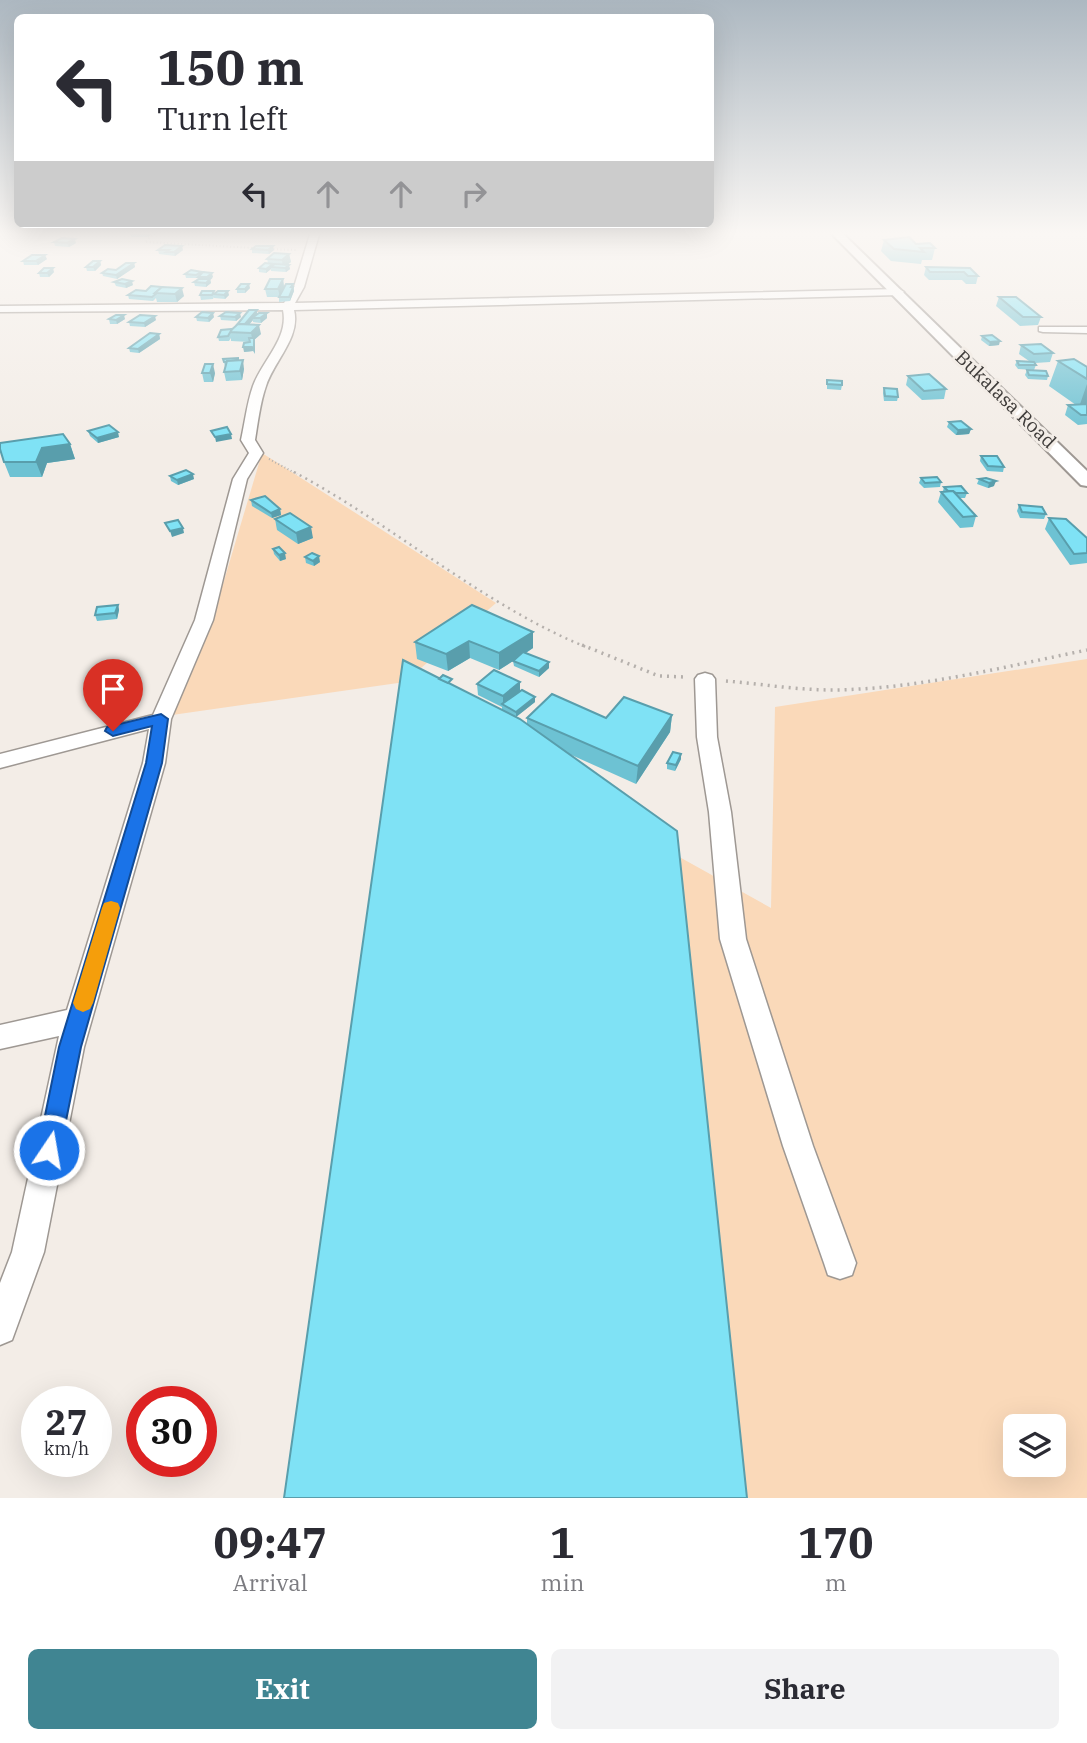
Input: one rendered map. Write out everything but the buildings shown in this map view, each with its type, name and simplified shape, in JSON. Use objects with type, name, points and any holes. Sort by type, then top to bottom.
[{"type":"street","points":[[0,309],[181,309],[257,301]]},
{"type":"street","points":[[0,1328],[28,1252],[78,1020],[154,763],[161,719],[204,620],[240,479],[256,452],[248,440],[260,382],[285,338],[293,301]]},
{"type":"street","name":"Bukalasa Road","points":[[908,301],[1087,481]]},
{"type":"street","points":[[1042,329],[1087,330]]},
{"type":"street","points":[[705,679],[707,737],[720,812],[733,939],[798,1146],[840,1263]]},
{"type":"street","points":[[0,761],[161,719]]},
{"type":"street","points":[[0,1037],[78,1020]]},
{"type":"path","points":[[256,452],[335,494],[460,577],[562,636],[659,676],[834,690],[888,686],[1012,668],[1087,650]]},
{"type":"shaded area","points":[[262,453],[496,603],[405,682],[172,715],[212,621]]},
{"type":"shaded area","points":[[1087,659],[1087,1498],[738,1498],[674,854],[771,908],[775,707]]},
{"type":"slow traffic","points":[[83,1003],[111,908]]},
{"type":"route","points":[[49,1150],[70,1047],[154,763],[161,719],[113,731]]}]
